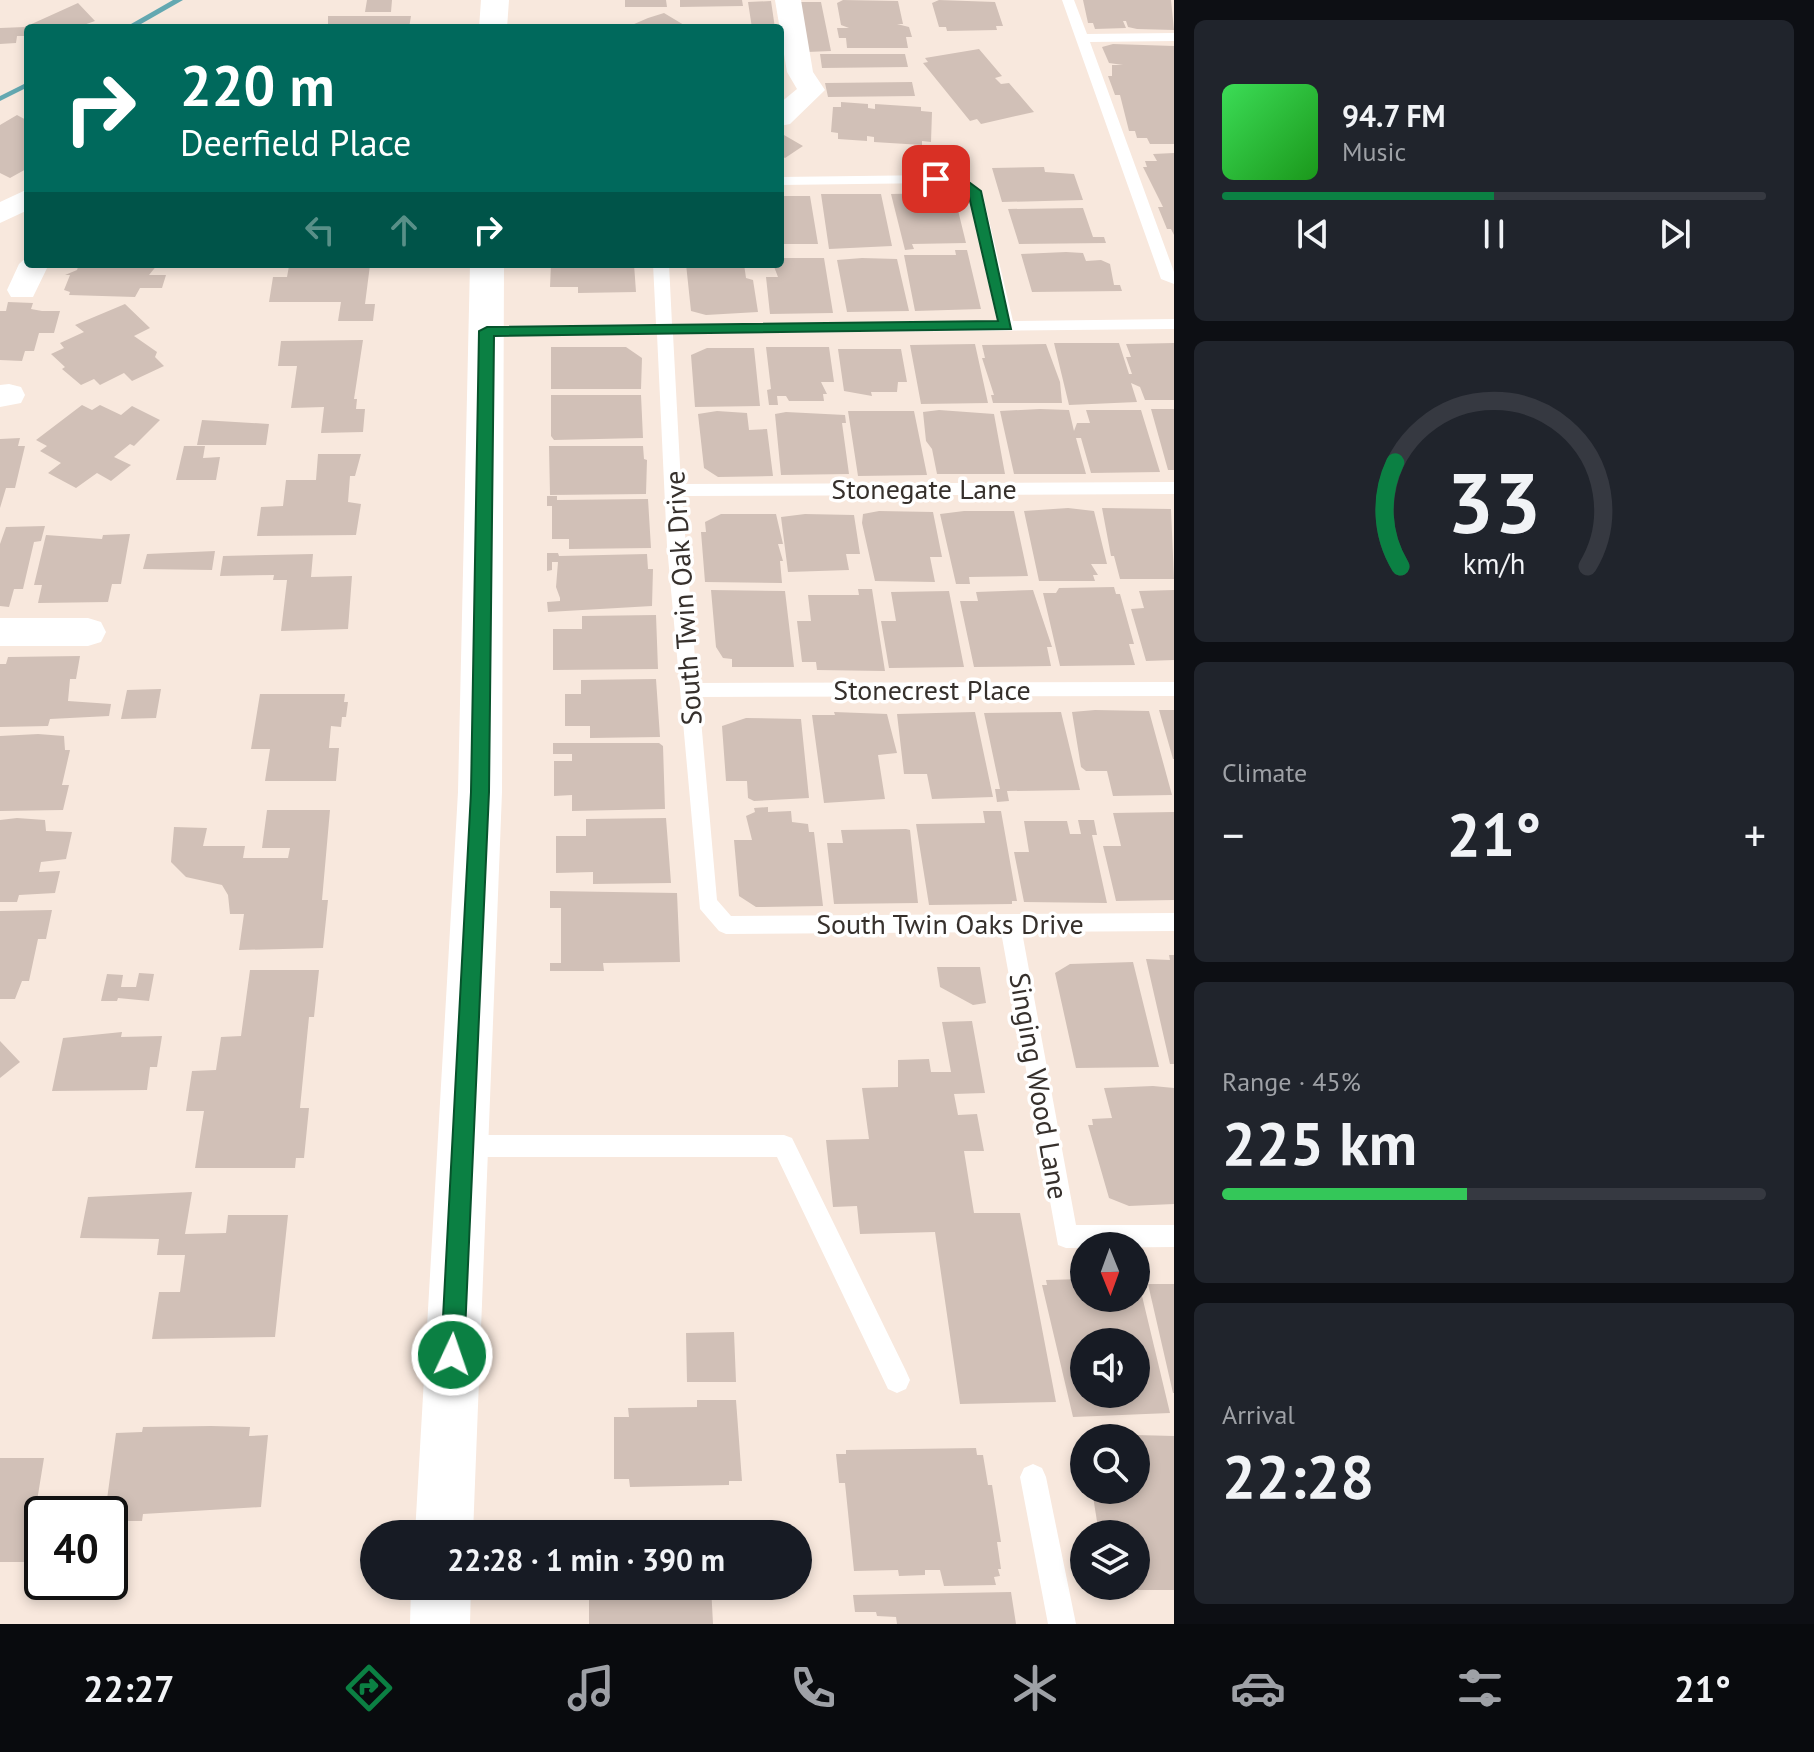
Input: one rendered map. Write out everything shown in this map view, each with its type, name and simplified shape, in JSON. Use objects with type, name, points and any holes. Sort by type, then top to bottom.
[{"type":"street","points":[[493,24],[495,0]]},
{"type":"street","points":[[784,114],[811,90],[800,72],[788,0]]},
{"type":"street","points":[[445,1520],[480,792],[487,268]]},
{"type":"street","points":[[0,632],[88,632]]},
{"type":"street","points":[[440,1624],[441,1600]]},
{"type":"lane","points":[[1068,0],[1169,279],[1174,279]]},
{"type":"lane","points":[[1084,38],[1174,37]]},
{"type":"lane","points":[[784,181],[957,180],[975,191],[1006,325]]},
{"type":"lane","name":"South Twin Oak Drive","points":[[661,268],[674,490],[707,903],[726,925]]},
{"type":"lane","points":[[487,331],[1174,324]]},
{"type":"lane","name":"Stonegate Lane","points":[[674,490],[1174,488]]},
{"type":"lane","name":"Stonecrest Place","points":[[690,690],[1174,689]]},
{"type":"lane","name":"South Twin Oaks Drive","points":[[726,925],[1174,922]]},
{"type":"lane","name":"Singing Wood Lane","points":[[1010,923],[1066,1237],[1174,1236]]},
{"type":"lane","points":[[462,1146],[784,1146],[897,1380]]},
{"type":"lane","points":[[1033,1477],[1062,1624]]},
{"type":"building","points":[[367,0],[392,0],[391,12],[365,12]]},
{"type":"building","points":[[625,0],[666,0],[667,7],[625,7]]},
{"type":"building","points":[[680,0],[742,0],[743,6],[680,7]]},
{"type":"building","points":[[843,0],[898,1],[903,24],[897,24],[909,27],[912,37],[906,37],[908,48],[847,48],[846,38],[839,38],[837,28],[849,28],[841,25],[837,3]]},
{"type":"building","points":[[939,0],[995,2],[1003,26],[996,26],[997,30],[947,31],[946,27],[939,27],[932,3]]},
{"type":"building","points":[[1083,0],[1171,0],[1174,30],[1137,29],[1128,27],[1126,21],[1123,21],[1126,28],[1095,29],[1093,23],[1088,23]]},
{"type":"building","points":[[771,1],[774,24],[751,24],[748,2]]},
{"type":"building","points":[[798,2],[821,2],[831,51],[807,52]]},
{"type":"building","points":[[78,3],[95,21],[86,24],[32,24]]},
{"type":"building","points":[[664,13],[682,24],[634,24]]},
{"type":"building","points":[[328,16],[411,16],[410,24],[328,24]]},
{"type":"building","points":[[24,27],[24,36],[17,36],[16,43],[0,44],[0,28]]},
{"type":"building","points":[[1113,44],[1174,46],[1174,144],[1150,144],[1147,138],[1137,138],[1135,131],[1129,131],[1120,95],[1115,95],[1108,76],[1112,76],[1112,65],[1123,65],[1109,63],[1102,47]]},
{"type":"building","points":[[979,49],[1002,76],[995,78],[1001,84],[1009,83],[1034,112],[981,124],[977,119],[970,121],[923,63],[928,62],[925,58]]},
{"type":"building","points":[[820,54],[905,54],[908,67],[822,68]]},
{"type":"building","points":[[912,82],[915,96],[828,97],[825,83]]},
{"type":"building","points":[[841,102],[868,104],[868,108],[875,109],[875,104],[921,107],[921,111],[932,112],[931,142],[922,141],[922,145],[874,142],[874,137],[867,136],[867,141],[838,139],[838,133],[831,132],[833,107],[841,107]]},
{"type":"building","points":[[17,115],[24,119],[24,170],[10,178],[0,173],[0,125]]},
{"type":"building","points":[[784,135],[803,146],[784,157]]},
{"type":"building","points":[[1174,153],[1174,235],[1171,229],[1167,229],[1158,207],[1163,207],[1143,167],[1147,167],[1145,161],[1157,161],[1153,154]]},
{"type":"building","points":[[1044,167],[1045,172],[1074,174],[1083,200],[1002,202],[992,168]]},
{"type":"building","points":[[938,193],[955,198],[966,243],[912,244],[914,249],[905,250],[891,194]]},
{"type":"building","points":[[821,194],[881,194],[892,246],[829,249]]},
{"type":"building","points":[[784,196],[810,196],[818,244],[784,244]]},
{"type":"building","points":[[1083,208],[1093,237],[1104,237],[1106,243],[1019,244],[1008,209]]},
{"type":"building","points":[[955,250],[967,250],[981,309],[915,311],[904,255],[956,255]]},
{"type":"building","points":[[1083,253],[1086,261],[1101,260],[1110,264],[1114,285],[1120,285],[1122,291],[1032,292],[1021,254]]},
{"type":"building","points":[[784,258],[824,258],[833,313],[770,314],[766,277],[778,277],[775,268],[784,268]]},
{"type":"building","points":[[897,259],[909,311],[847,312],[837,260]]},
{"type":"building","points":[[155,268],[149,275],[166,275],[162,288],[140,288],[135,297],[69,295],[70,292],[64,290],[70,275],[65,275],[77,270]]},
{"type":"building","points":[[289,268],[370,268],[365,304],[375,304],[373,321],[338,321],[341,302],[269,302],[273,277],[287,277]]},
{"type":"building","points":[[551,268],[634,268],[636,292],[578,293],[578,287],[550,287]]},
{"type":"building","points":[[686,268],[745,268],[746,278],[753,280],[758,312],[706,315],[691,311]]},
{"type":"building","points":[[8,302],[33,303],[31,309],[60,311],[54,333],[39,333],[34,351],[25,351],[22,361],[0,360],[0,311],[6,311]]},
{"type":"building","points":[[125,304],[150,328],[134,336],[157,352],[155,357],[164,366],[132,381],[124,373],[100,385],[94,379],[81,385],[62,369],[65,367],[51,354],[64,348],[60,343],[84,332],[75,325]]},
{"type":"building","points":[[363,340],[354,399],[357,399],[356,409],[365,409],[363,432],[321,433],[324,407],[291,408],[297,366],[278,366],[281,341]]},
{"type":"building","points":[[1054,343],[1119,343],[1129,374],[1132,374],[1126,357],[1131,357],[1126,344],[1174,343],[1174,400],[1145,400],[1140,387],[1131,383],[1137,402],[1069,405]]},
{"type":"building","points":[[975,344],[988,403],[921,404],[910,345]]},
{"type":"building","points":[[1046,344],[1060,382],[1062,403],[993,403],[991,395],[994,395],[982,358],[985,358],[982,345]]},
{"type":"building","points":[[551,347],[626,347],[642,358],[641,389],[551,389]]},
{"type":"building","points":[[766,347],[829,347],[834,382],[821,382],[827,394],[823,394],[824,401],[789,401],[786,396],[777,396],[778,405],[769,405],[767,390],[771,389]]},
{"type":"building","points":[[707,348],[754,348],[760,406],[695,407],[691,355]]},
{"type":"building","points":[[838,349],[901,349],[907,382],[898,382],[897,392],[871,392],[872,396],[844,391]]},
{"type":"building","points":[[551,395],[641,395],[643,438],[554,440],[551,436]]},
{"type":"building","points":[[82,405],[92,410],[100,405],[121,415],[132,406],[160,420],[134,446],[130,444],[114,457],[131,465],[111,481],[97,473],[76,488],[48,473],[61,463],[40,451],[47,446],[36,440]]},
{"type":"building","points":[[1151,409],[1174,409],[1174,470],[1168,470]]},
{"type":"building","points":[[939,410],[994,414],[1005,474],[937,474],[932,449],[926,441],[923,412]]},
{"type":"building","points":[[1069,410],[1074,431],[1077,423],[1090,423],[1086,410],[1141,410],[1160,472],[1091,473],[1081,438],[1076,438],[1086,474],[1014,474],[1000,411]]},
{"type":"building","points":[[717,411],[747,413],[749,430],[767,429],[773,476],[718,477],[704,468],[698,414]]},
{"type":"building","points":[[848,411],[914,411],[927,475],[858,476]]},
{"type":"building","points":[[775,414],[845,415],[846,423],[842,423],[849,474],[781,475]]},
{"type":"building","points":[[202,420],[269,424],[266,445],[197,445]]},
{"type":"building","points":[[20,438],[18,446],[25,446],[15,488],[6,488],[0,508],[0,439]]},
{"type":"building","points":[[184,446],[205,446],[203,458],[220,457],[216,480],[176,480]]},
{"type":"building","points":[[549,446],[643,446],[644,459],[647,460],[646,494],[550,495]]},
{"type":"building","points":[[318,454],[361,454],[355,476],[350,476],[348,502],[361,504],[356,535],[257,536],[261,507],[283,506],[286,480],[316,480]]},
{"type":"building","points":[[547,496],[557,496],[557,500],[648,499],[651,548],[569,549],[569,539],[552,539],[552,506],[547,506]]},
{"type":"building","points":[[1068,508],[1094,511],[1107,564],[1091,564],[1098,575],[1093,575],[1095,581],[1039,581],[1024,511]]},
{"type":"building","points":[[1102,508],[1171,509],[1174,579],[1120,579],[1114,556],[1111,556]]},
{"type":"building","points":[[879,511],[933,512],[942,557],[930,557],[935,582],[875,581],[862,523],[863,514]]},
{"type":"building","points":[[1014,511],[1028,576],[969,577],[970,584],[956,584],[940,514]]},
{"type":"building","points":[[721,514],[776,514],[783,544],[778,544],[783,561],[780,561],[782,583],[705,582],[701,532],[706,532],[705,522]]},
{"type":"building","points":[[854,515],[860,554],[846,554],[849,570],[788,572],[781,517]]},
{"type":"building","points":[[45,526],[41,541],[34,542],[23,589],[14,589],[9,607],[0,606],[0,544],[6,527]]},
{"type":"building","points":[[130,534],[121,584],[112,584],[108,602],[38,603],[42,585],[34,585],[46,535],[102,539],[103,535]]},
{"type":"building","points":[[215,551],[212,570],[143,569],[147,554]]},
{"type":"building","points":[[547,553],[558,553],[559,556],[647,554],[648,569],[653,569],[652,606],[548,612],[547,602],[560,601],[560,598],[556,587],[558,562],[552,562],[552,570],[547,571]]},
{"type":"building","points":[[313,554],[311,577],[352,576],[348,629],[281,631],[287,580],[273,580],[274,575],[220,576],[223,556]]},
{"type":"building","points":[[1114,587],[1116,594],[1120,594],[1134,644],[1129,644],[1135,665],[1060,666],[1043,593],[1056,593],[1059,588]]},
{"type":"building","points":[[858,589],[872,589],[885,671],[817,670],[816,662],[802,662],[797,621],[811,621],[808,595],[859,595]]},
{"type":"building","points":[[711,590],[785,591],[794,667],[732,667],[732,659],[723,658],[716,647]]},
{"type":"building","points":[[1033,590],[1052,647],[1047,647],[1051,666],[974,667],[960,601],[978,601],[976,592]]},
{"type":"building","points":[[1174,590],[1174,660],[1146,661],[1131,609],[1144,608],[1139,591]]},
{"type":"building","points":[[949,591],[964,667],[889,668],[881,621],[896,621],[891,592]]},
{"type":"building","points":[[656,615],[658,669],[553,670],[553,629],[582,629],[582,616]]},
{"type":"building","points":[[80,656],[76,679],[70,679],[68,701],[111,704],[109,716],[50,719],[48,726],[0,727],[0,664],[6,664],[8,657]]},
{"type":"building","points":[[656,679],[660,737],[590,738],[590,726],[565,726],[565,694],[581,694],[581,680]]},
{"type":"building","points":[[161,689],[156,718],[121,719],[127,690]]},
{"type":"building","points":[[260,694],[345,694],[344,702],[348,702],[346,717],[342,717],[341,727],[331,726],[329,748],[339,748],[336,781],[265,781],[270,749],[251,749]]},
{"type":"building","points":[[1159,710],[1174,710],[1174,759],[1173,759]]},
{"type":"building","points":[[1149,711],[1172,795],[1113,796],[1107,771],[1086,771],[1081,767],[1072,712]]},
{"type":"building","points":[[834,712],[887,714],[897,753],[878,755],[885,799],[824,803],[812,715],[835,715]]},
{"type":"building","points":[[975,712],[993,797],[932,799],[927,774],[904,774],[897,714]]},
{"type":"building","points":[[1061,712],[1080,790],[1007,791],[1009,801],[997,802],[995,789],[1000,789],[984,713]]},
{"type":"building","points":[[746,718],[801,719],[809,798],[754,801],[748,798],[747,781],[726,781],[722,726]]},
{"type":"building","points":[[0,736],[64,736],[65,750],[70,750],[62,785],[69,785],[63,810],[0,811]]},
{"type":"building","points":[[553,743],[659,743],[663,746],[665,809],[572,811],[572,795],[554,796],[554,761],[572,761],[572,754],[553,754]]},
{"type":"building","points":[[768,807],[768,812],[791,811],[792,822],[808,824],[809,832],[814,832],[823,906],[756,907],[739,896],[734,840],[752,840],[746,816],[755,812],[754,808]]},
{"type":"building","points":[[267,810],[330,810],[322,900],[328,900],[323,948],[239,950],[244,914],[230,914],[228,895],[222,885],[186,877],[171,862],[174,827],[207,828],[203,846],[245,846],[243,858],[288,858],[290,848],[262,848]]},
{"type":"building","points":[[983,811],[1001,811],[1017,901],[1012,901],[1012,904],[929,905],[916,824],[985,823]]},
{"type":"building","points":[[1174,812],[1174,900],[1116,901],[1103,846],[1121,846],[1113,813]]},
{"type":"building","points":[[666,818],[671,883],[593,884],[593,872],[556,873],[556,836],[586,836],[586,819]]},
{"type":"building","points":[[0,820],[45,820],[46,831],[72,832],[66,859],[41,862],[39,872],[60,871],[55,893],[19,895],[17,902],[0,902]]},
{"type":"building","points":[[1078,820],[1094,820],[1097,835],[1092,835],[1107,903],[1024,902],[1014,852],[1029,852],[1024,821],[1067,821],[1070,834],[1081,834]]},
{"type":"building","points":[[841,830],[910,830],[918,903],[834,904],[827,843],[843,843]]},
{"type":"building","points":[[550,891],[677,893],[680,962],[603,963],[604,971],[550,971],[550,963],[561,963],[561,908],[550,908]]},
{"type":"building","points":[[52,910],[46,939],[38,939],[29,981],[22,981],[15,999],[0,999],[0,911]]},
{"type":"building","points":[[1169,955],[1174,955],[1174,1064],[1170,1064],[1146,959],[1170,960]]},
{"type":"building","points":[[1133,962],[1159,1067],[1076,1068],[1055,973],[1070,964]]},
{"type":"building","points":[[937,967],[980,967],[986,1003],[973,1005],[940,987]]},
{"type":"building","points":[[250,970],[319,970],[314,1017],[309,1017],[300,1108],[309,1108],[304,1158],[296,1158],[295,1168],[195,1168],[204,1111],[186,1111],[192,1071],[216,1070],[221,1037],[241,1036]]},
{"type":"building","points":[[139,973],[154,974],[149,1001],[118,998],[117,1001],[101,1001],[107,974],[123,975],[121,987],[136,987]]},
{"type":"building","points":[[972,1021],[985,1093],[954,1094],[958,1115],[977,1114],[984,1151],[964,1151],[974,1213],[1020,1213],[1056,1402],[960,1404],[935,1232],[860,1234],[857,1206],[833,1207],[826,1140],[869,1139],[862,1088],[898,1087],[898,1060],[929,1059],[931,1072],[951,1072],[942,1022]]},
{"type":"building","points":[[122,1032],[121,1037],[162,1036],[157,1067],[150,1067],[147,1090],[52,1091],[63,1038]]},
{"type":"building","points":[[0,1041],[20,1062],[0,1078]]},
{"type":"building","points":[[1104,1088],[1174,1088],[1174,1204],[1129,1206],[1109,1198],[1088,1125],[1093,1125],[1092,1119],[1112,1118]]},
{"type":"building","points":[[192,1192],[185,1234],[226,1233],[228,1215],[288,1215],[275,1337],[152,1339],[159,1292],[180,1292],[185,1255],[157,1255],[159,1239],[80,1238],[88,1197]]},
{"type":"building","points":[[1070,1279],[1070,1312],[1146,1312],[1150,1328],[1070,1328],[1070,1404],[1042,1285],[1047,1285],[1046,1280]]},
{"type":"building","points":[[1150,1284],[1174,1284],[1173,1393],[1150,1293]]},
{"type":"building","points":[[1150,1329],[1170,1413],[1073,1417],[1071,1408],[1150,1408]]},
{"type":"building","points":[[734,1332],[736,1382],[687,1382],[686,1333]]},
{"type":"building","points":[[697,1400],[736,1400],[742,1481],[729,1481],[729,1485],[630,1487],[629,1479],[614,1479],[614,1417],[629,1417],[628,1408],[697,1407]]},
{"type":"building","points":[[143,1427],[250,1427],[249,1436],[268,1435],[261,1507],[143,1514],[142,1521],[128,1521],[128,1496],[107,1496],[116,1433],[142,1432]]},
{"type":"building","points":[[1150,1435],[1174,1436],[1174,1590],[1150,1590],[1150,1520],[1097,1520],[1094,1504],[1150,1504]]},
{"type":"building","points":[[976,1448],[977,1455],[983,1455],[988,1485],[992,1485],[1001,1542],[997,1542],[1001,1569],[998,1569],[1000,1576],[994,1577],[996,1585],[944,1586],[940,1570],[925,1570],[925,1575],[899,1576],[898,1570],[854,1571],[845,1483],[839,1483],[836,1454],[846,1454],[846,1450]]},
{"type":"building","points":[[0,1458],[44,1458],[38,1496],[24,1496],[24,1562],[0,1562]]},
{"type":"building","points":[[1011,1592],[1016,1624],[897,1624],[896,1617],[877,1616],[876,1612],[855,1612],[853,1595]]},
{"type":"building","points":[[589,1600],[712,1600],[713,1624],[589,1624]]},
{"type":"waterway","points":[[135,24],[179,0]]},
{"type":"waterway","points":[[0,99],[24,86]]},
{"type":"route","points":[[452,1355],[480,792],[487,331],[1006,325],[975,191],[957,180],[936,179]]}]
